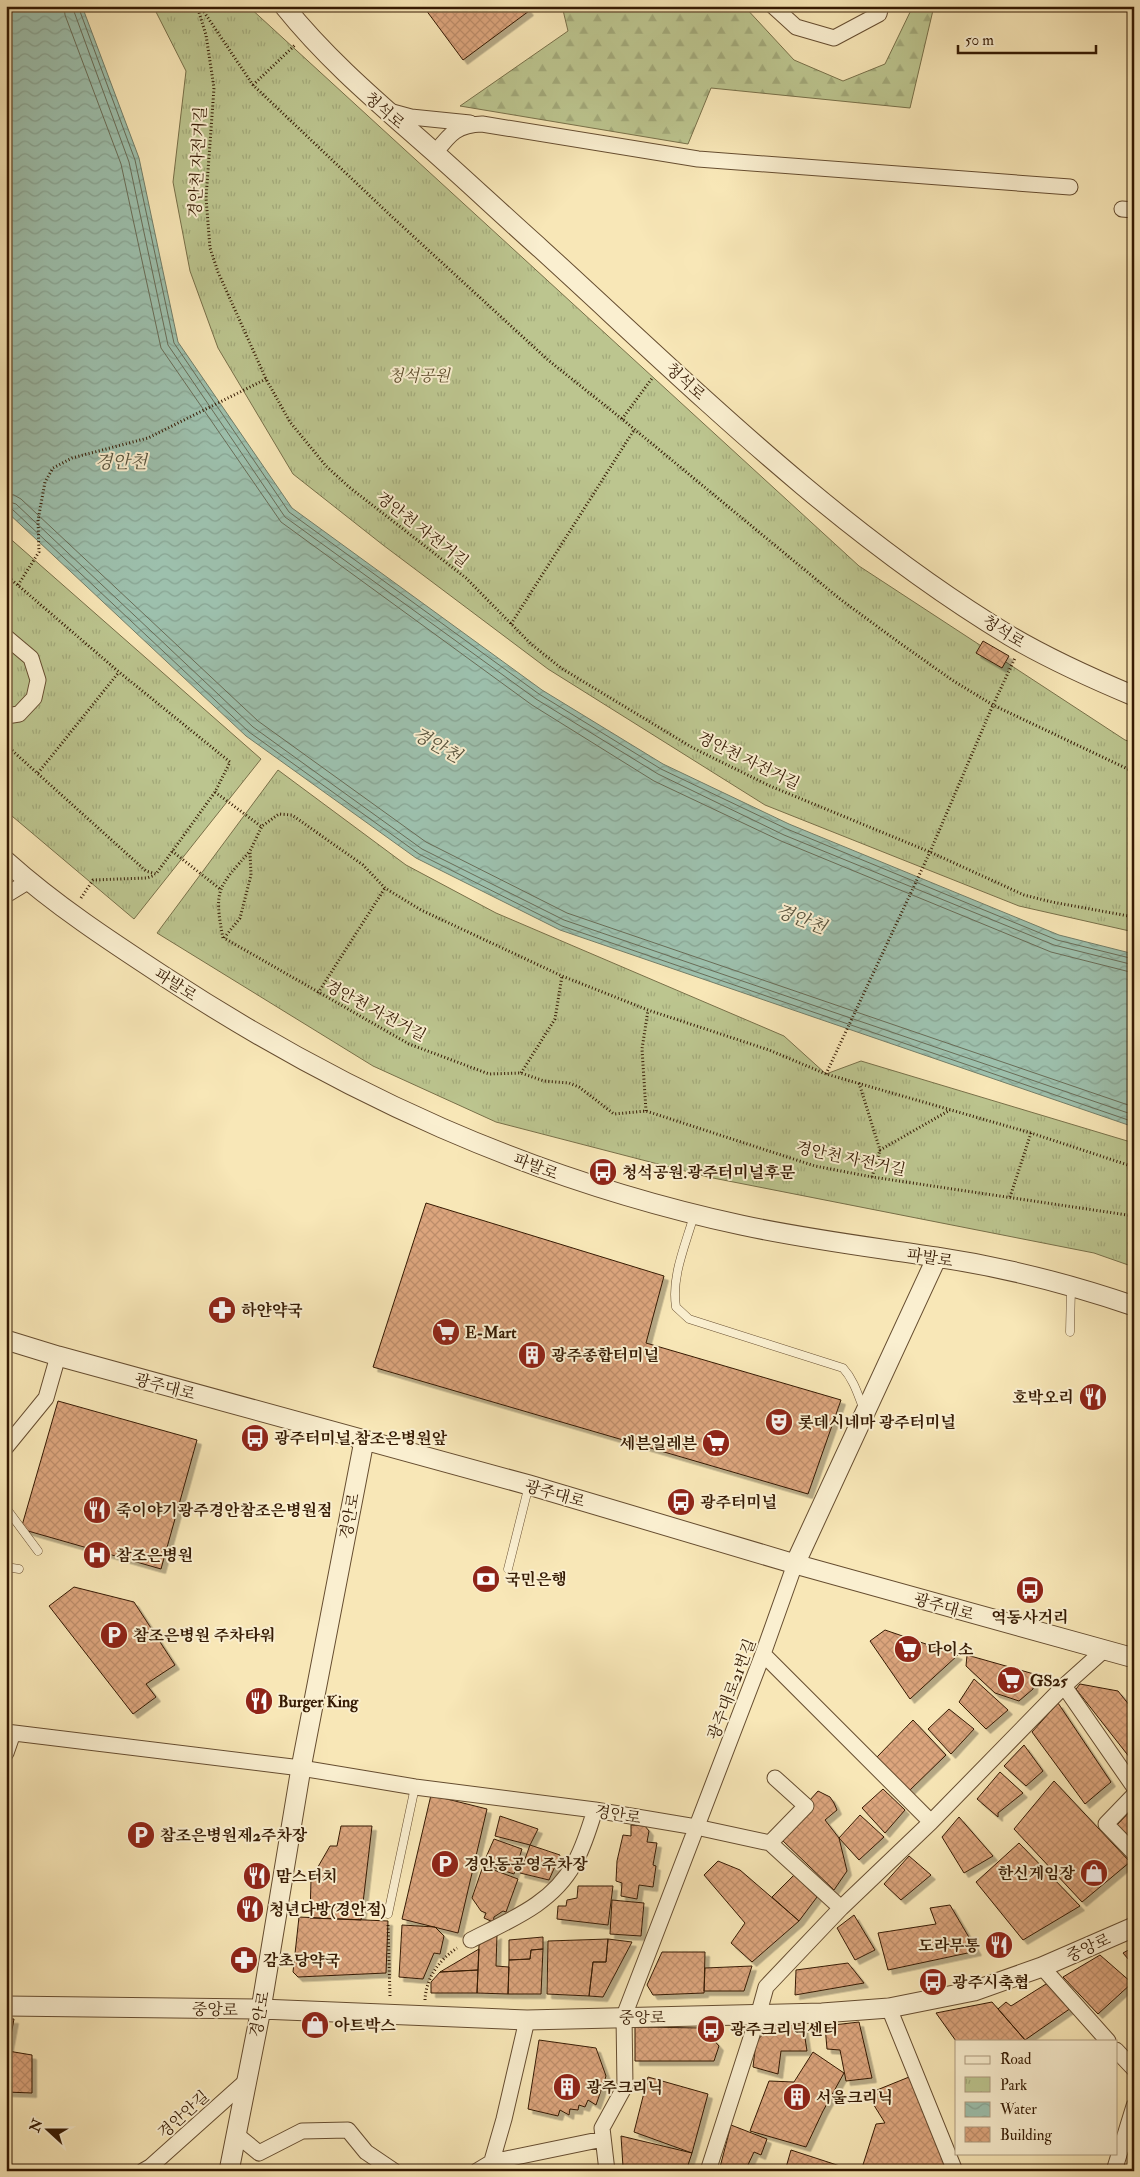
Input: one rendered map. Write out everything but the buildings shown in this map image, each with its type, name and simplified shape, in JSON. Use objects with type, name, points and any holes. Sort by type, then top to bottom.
[{"type":"street","name":"청석로","points":[[284,6],[307,35],[349,78],[723,415],[839,514],[927,582],[1022,643],[1074,670],[1134,696]]},
{"type":"street","points":[[773,6],[796,26],[834,38],[879,14],[881,6]]},
{"type":"street","points":[[383,108],[411,117],[482,124],[698,159],[1070,187]]},
{"type":"street","points":[[434,153],[458,128],[482,124]]},
{"type":"street","points":[[6,637],[31,658],[38,680],[34,698],[19,714],[6,716]]},
{"type":"street","name":"파발로","points":[[6,861],[28,881],[101,935],[200,1000],[319,1070],[460,1137],[575,1181],[626,1197],[744,1226],[866,1248],[937,1257],[1033,1276],[1134,1306]]},
{"type":"street","points":[[6,895],[28,881]]},
{"type":"street","points":[[795,1564],[937,1257]]},
{"type":"street","name":"광주대로","points":[[6,1340],[364,1441],[529,1485],[795,1564],[1103,1651],[1134,1658]]},
{"type":"street","points":[[6,1447],[46,1398],[58,1356]]},
{"type":"street","name":"경안로","points":[[229,2171],[237,2135],[245,2082],[261,2009],[302,1768],[364,1441]]},
{"type":"street","name":"광주대로21번길","points":[[624,2016],[763,1654],[795,1564]]},
{"type":"street","points":[[708,2171],[766,1987],[841,1908],[931,1822],[1064,1686],[1103,1651]]},
{"type":"street","points":[[763,1654],[931,1822]]},
{"type":"street","points":[[1064,1686],[1134,1787]]},
{"type":"street","points":[[6,1753],[10,1733],[302,1768]]},
{"type":"street","name":"경안로","points":[[302,1768],[415,1787],[595,1810],[696,1826]]},
{"type":"street","points":[[770,1843],[806,1806],[775,1778]]},
{"type":"street","points":[[1134,1795],[1106,1824],[1134,1853]]},
{"type":"street","points":[[471,1940],[528,1911],[551,1893],[574,1864],[595,1810]]},
{"type":"street","points":[[696,1826],[770,1843],[841,1908]]},
{"type":"street","name":"중앙로","points":[[6,2006],[261,2009],[526,2020],[624,2016],[758,2016],[889,2008],[974,1991],[1042,1967],[1134,1927]]},
{"type":"street","name":"중앙로","points":[[1042,1967],[1107,2040]]},
{"type":"street","points":[[889,2008],[955,2171]]},
{"type":"street","points":[[607,2171],[602,2128],[625,2086],[624,2016]]},
{"type":"street","points":[[490,2166],[526,2020]]},
{"type":"street","points":[[1118,2052],[1134,2069]]},
{"type":"street","name":"경안안길","points":[[143,2171],[150,2167],[245,2082]]},
{"type":"street","points":[[1114,2171],[1134,2106]]},
{"type":"street","points":[[237,2135],[259,2153],[302,2131],[348,2130],[366,2152],[394,2171]]},
{"type":"street","points":[[477,2171],[490,2166],[603,2139]]},
{"type":"lane","points":[[694,1214],[676,1278],[674,1294],[676,1307],[689,1319],[843,1368],[850,1376],[864,1412]]},
{"type":"lane","points":[[1070,1332],[1071,1287]]},
{"type":"lane","points":[[508,1569],[529,1485]]},
{"type":"lane","points":[[6,1508],[38,1551]]},
{"type":"lane","points":[[6,1567],[19,1569]]},
{"type":"lane","points":[[388,1914],[415,1787]]},
{"type":"path","points":[[198,6],[253,85],[388,214],[548,360],[840,599],[952,680],[993,705],[1134,772]]},
{"type":"path","name":"경안천 자전거길","points":[[198,6],[206,35],[214,88],[206,198],[210,248],[218,272],[266,379],[290,422],[326,466],[349,487],[466,578],[531,644],[561,668],[693,748],[777,789],[930,852],[1024,895],[1134,917]]},
{"type":"path","points":[[253,85],[307,35]]},
{"type":"path","points":[[622,419],[664,361]]},
{"type":"path","points":[[18,585],[39,552],[38,520],[45,482],[53,468],[72,458],[148,438],[266,379]]},
{"type":"path","points":[[511,624],[634,430]]},
{"type":"path","points":[[6,575],[119,672],[230,762],[215,792],[156,874],[147,878],[93,880],[70,912]]},
{"type":"path","points":[[826,1074],[930,852],[993,705],[1022,643]]},
{"type":"path","points":[[38,773],[119,672]]},
{"type":"path","points":[[6,745],[146,871],[156,874]]},
{"type":"path","points":[[215,792],[262,826]]},
{"type":"path","points":[[224,938],[217,908],[220,889],[233,869],[250,851],[262,826],[279,814],[292,815],[363,865],[385,888],[421,910],[562,976],[648,1010],[770,1050],[826,1074],[1031,1133],[1134,1167]]},
{"type":"path","points":[[172,851],[220,889]]},
{"type":"path","points":[[224,938],[240,918],[251,875],[250,851]]},
{"type":"path","points":[[318,993],[385,888]]},
{"type":"path","name":"경안천 자전거길","points":[[224,938],[409,1044],[489,1074],[521,1073],[544,1081],[569,1083],[579,1087],[614,1114],[646,1111],[815,1166],[872,1177],[1134,1216]]},
{"type":"path","points":[[521,1073],[555,1018],[562,976]]},
{"type":"path","points":[[646,1111],[642,1049],[648,1010]]},
{"type":"path","points":[[858,1082],[880,1150],[872,1177]]},
{"type":"path","points":[[880,1150],[951,1109]]},
{"type":"path","points":[[1010,1197],[1031,1133]]},
{"type":"path","points":[[388,1914],[390,2014]]},
{"type":"path","points":[[424,2015],[425,1988],[438,1964],[450,1952],[471,1940]]},
{"type":"green space","name":"청석공원","points":[[153,6],[248,6],[859,566],[1125,740],[1134,743],[1134,932],[1019,906],[765,805],[548,669],[383,545],[293,474],[218,348],[190,271],[173,182],[186,71]]},
{"type":"green space","points":[[562,6],[744,6],[794,60],[843,81],[885,64],[913,6],[934,6],[910,108],[711,88],[688,144],[460,106],[568,31]]},
{"type":"green space","points":[[6,535],[261,759],[134,919],[6,811]]},
{"type":"green space","points":[[278,770],[406,865],[496,913],[784,1036],[826,1074],[861,1061],[1134,1143],[1134,1267],[1094,1253],[708,1177],[496,1122],[373,1066],[157,933]]},
{"type":"water","name":"경안천","points":[[6,6],[82,6],[139,158],[178,342],[292,508],[542,690],[663,764],[789,824],[1059,935],[1134,954],[1134,1127],[560,930],[416,858],[246,736],[6,511]]},
{"type":"place","name":"청석공원.광주터미널후문","points":[[603,1172]]},
{"type":"place","name":"하얀약국","points":[[222,1310]]},
{"type":"place","name":"E-Mart","points":[[446,1332]]},
{"type":"place","name":"광주종합터미널","points":[[532,1355]]},
{"type":"place","name":"호박오리","points":[[1093,1397]]},
{"type":"place","name":"롯데시네마 광주터미널","points":[[779,1422]]},
{"type":"place","name":"광주터미널.참조은병원앞","points":[[255,1438]]},
{"type":"place","name":"세븐일레븐","points":[[716,1443]]},
{"type":"place","name":"광주터미널","points":[[681,1502]]},
{"type":"place","name":"죽이야기광주경안참조은병원점","points":[[97,1510]]},
{"type":"place","name":"참조은병원","points":[[97,1555]]},
{"type":"place","name":"국민은행","points":[[486,1579]]},
{"type":"place","name":"역동사거리","points":[[1030,1590]]},
{"type":"place","name":"참조은병원 주차타워","points":[[114,1635]]},
{"type":"place","name":"다이소","points":[[908,1649]]},
{"type":"place","name":"GS25","points":[[1011,1680]]},
{"type":"place","name":"Burger King","points":[[259,1701]]},
{"type":"place","name":"참조은병원제2주차장","points":[[141,1835]]},
{"type":"place","name":"경안동공영주차장","points":[[445,1864]]},
{"type":"place","name":"한신게임장","points":[[1094,1873]]},
{"type":"place","name":"맘스터치","points":[[257,1876]]},
{"type":"place","name":"청년다방(경안점)","points":[[250,1909]]},
{"type":"place","name":"도라무통","points":[[999,1945]]},
{"type":"place","name":"감초당약국","points":[[244,1960]]},
{"type":"place","name":"광주시축협","points":[[933,1982]]},
{"type":"place","name":"아트박스","points":[[315,2025]]},
{"type":"place","name":"광주크리닉센터","points":[[711,2029]]},
{"type":"place","name":"광주크리닉","points":[[567,2087]]},
{"type":"place","name":"서울크리닉","points":[[797,2097]]}]
